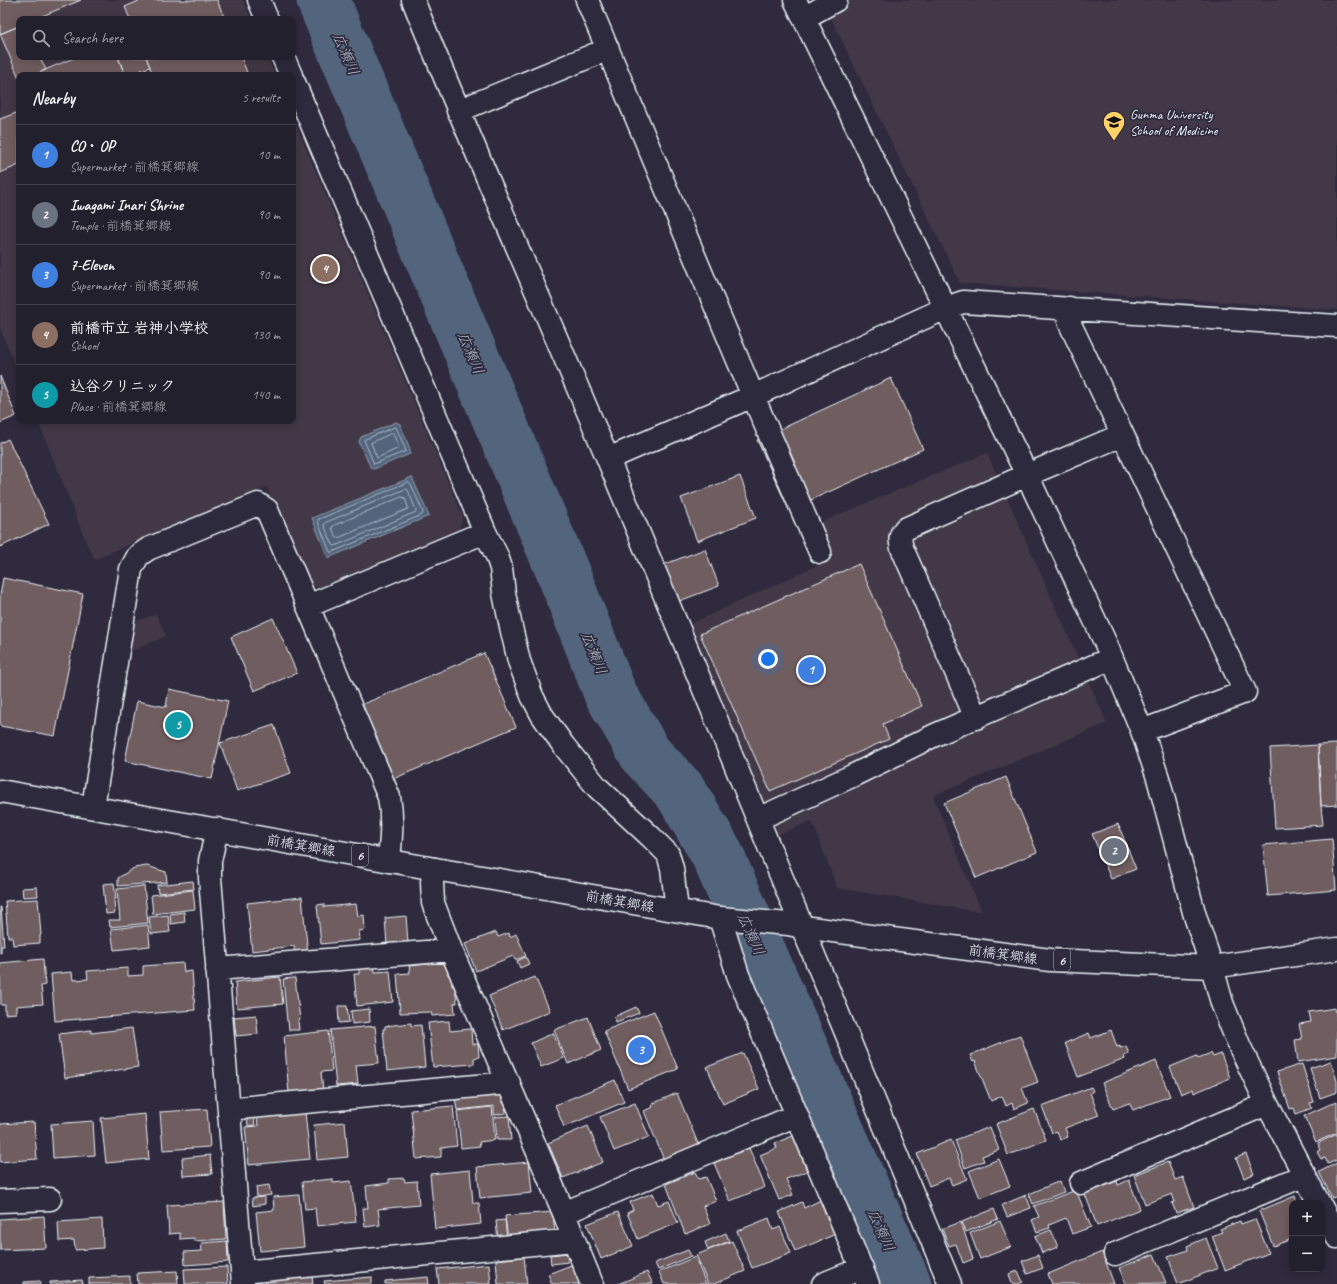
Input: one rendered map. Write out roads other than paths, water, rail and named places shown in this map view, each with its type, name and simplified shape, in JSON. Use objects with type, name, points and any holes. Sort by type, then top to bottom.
[{"type":"street","points":[[259,0],[266,16]]},
{"type":"street","points":[[413,0],[458,111],[608,459],[758,819],[796,926],[950,1284]]},
{"type":"street","points":[[587,0],[752,396],[820,552]]},
{"type":"street","points":[[836,0],[800,9],[1027,475],[1112,658],[1142,731],[1166,805],[1195,916],[1222,1003],[1239,1045],[1267,1104],[1317,1200]]},
{"type":"street","points":[[458,111],[608,49]]},
{"type":"street","points":[[284,60],[290,72]]},
{"type":"street","points":[[296,87],[485,532],[497,556],[501,568],[504,593],[519,661],[532,696],[542,715],[564,746],[597,787],[668,854],[672,868],[677,910]]},
{"type":"street","points":[[608,459],[752,396],[946,308],[963,302],[1337,326]]},
{"type":"street","points":[[1069,308],[1068,316],[1070,324],[1245,692],[1142,731]]},
{"type":"street","points":[[976,718],[902,548],[900,534],[905,529],[1122,435]]},
{"type":"street","points":[[93,807],[131,569],[138,556],[148,549],[258,504],[267,510],[389,797],[392,812],[389,861]]},
{"type":"street","points":[[308,606],[485,532]]},
{"type":"street","points":[[758,819],[852,776],[935,735],[1112,658]]},
{"type":"street","name":"前橋箕郷線","points":[[0,790],[389,861],[720,918]]},
{"type":"street","points":[[217,830],[210,861],[210,878],[243,1278],[574,1240]]},
{"type":"street","points":[[435,869],[432,882],[433,903],[451,950],[509,1083],[592,1284]]},
{"type":"street","points":[[720,918],[738,976],[865,1276],[823,1284]]},
{"type":"street","name":"6","points":[[720,918],[796,926]]},
{"type":"street","name":"前橋箕郷線","points":[[796,926],[1050,960],[1212,967],[1337,949]]},
{"type":"street","points":[[217,969],[451,950]]},
{"type":"street","points":[[229,1109],[509,1083]]},
{"type":"street","points":[[1081,1183],[1267,1104]]},
{"type":"street","points":[[564,1214],[797,1115]]},
{"type":"street","points":[[1115,1254],[1304,1175]]},
{"type":"street","points":[[0,1201],[50,1199]]},
{"type":"street","points":[[1325,1214],[1337,1237]]},
{"type":"water","points":[[396,422],[400,424],[410,449],[410,454],[374,469],[371,468],[359,442],[361,437]]},
{"type":"water","points":[[412,477],[429,516],[328,558],[312,518]]},
{"type":"waterway","name":"広瀬川","points":[[323,0],[564,575],[610,693],[646,755],[680,791],[716,852],[905,1284]]},
{"type":"place","name":"Gunma University School of Medicine","points":[[1114,142]]},
{"type":"place","name":"前橋市立 岩神小学校","points":[[325,269]]},
{"type":"place","name":"CO・OP","points":[[811,670]]},
{"type":"place","name":"込谷クリニック","points":[[178,725]]},
{"type":"place","name":"Iwagami Inari Shrine","points":[[1114,851]]},
{"type":"place","name":"7-Eleven","points":[[641,1050]]}]
